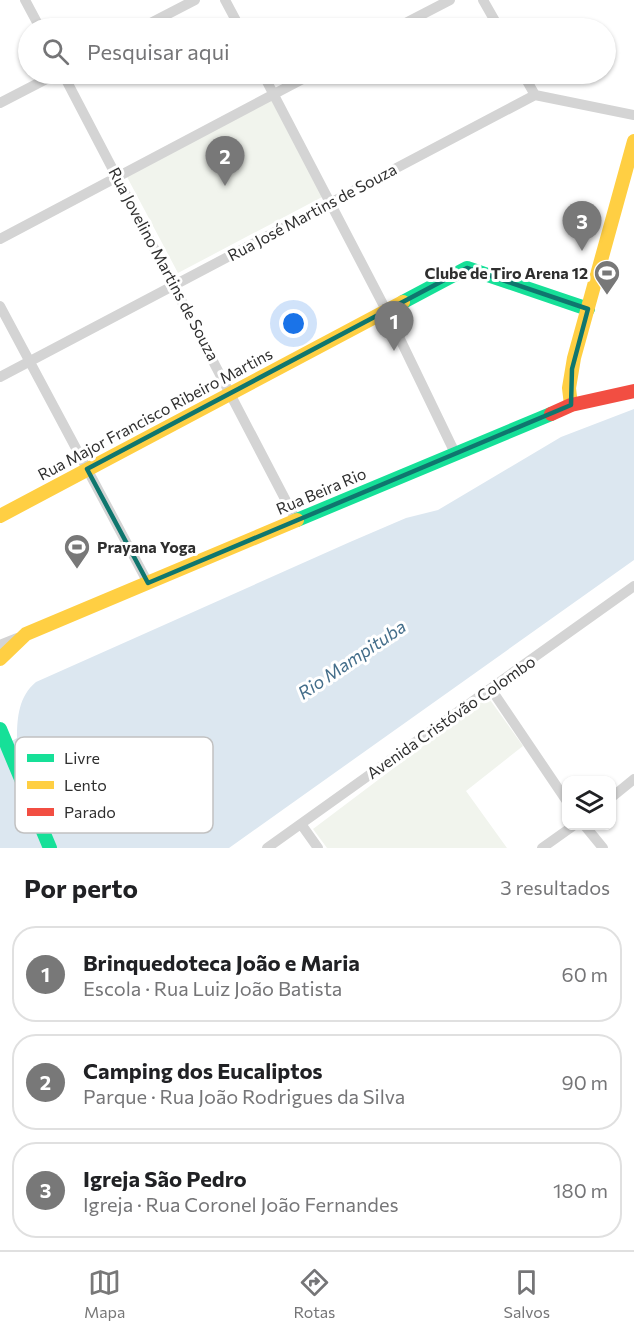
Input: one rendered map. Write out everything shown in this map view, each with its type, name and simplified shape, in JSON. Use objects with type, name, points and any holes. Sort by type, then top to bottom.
[{"type":"main road","points":[[571,405],[570,379],[634,141]]},
{"type":"main road","name":"Rua Major Francisco Ribeiro Martins","points":[[0,516],[386,310],[470,268],[588,309]]},
{"type":"main road","name":"Rua Beira Rio","points":[[0,659],[26,634],[571,405],[634,391]]},
{"type":"main road","points":[[0,729],[2,740],[15,769]]},
{"type":"main road","points":[[43,833],[50,848]]},
{"type":"street","points":[[25,0],[35,18]]},
{"type":"street","points":[[160,18],[195,0]]},
{"type":"street","points":[[225,0],[235,18]]},
{"type":"street","points":[[415,18],[450,0]]},
{"type":"street","points":[[483,0],[493,18]]},
{"type":"street","points":[[0,103],[37,84]]},
{"type":"street","name":"Rua Jovelino Martins de Souza","points":[[68,84],[175,284],[296,520]]},
{"type":"street","points":[[268,84],[386,310],[455,453]]},
{"type":"street","points":[[0,239],[292,84]]},
{"type":"street","points":[[529,84],[535,95],[634,115]]},
{"type":"street","name":"Rua José Martins de Souza","points":[[0,377],[535,95]]},
{"type":"street","points":[[0,306],[148,583]]},
{"type":"street","name":"Avenida Cristóvão Colombo","points":[[267,848],[634,586]]},
{"type":"street","name":"Rua Beira Rio","points":[[0,645],[26,634]]},
{"type":"street","points":[[491,689],[562,793]]},
{"type":"street","points":[[616,793],[634,779]]},
{"type":"street","points":[[301,824],[318,848]]},
{"type":"street","points":[[542,848],[566,830]]},
{"type":"street","points":[[589,830],[603,848]]},
{"type":"highlighted area","points":[[467,268],[588,309],[572,369],[571,405],[148,583],[87,469]]},
{"type":"shaded area","points":[[273,98],[324,196],[178,273],[126,175]]},
{"type":"shaded area","points":[[488,697],[523,746],[466,791],[507,848],[327,848],[313,829]]},
{"type":"water","name":"Rio Mampituba","points":[[634,409],[634,560],[229,848],[0,848],[0,748],[15,739],[15,833],[213,833],[213,737],[17,737],[20,707],[30,688],[36,682],[350,542],[406,518],[438,510],[561,437]]},
{"type":"traffic: fast","points":[[403,302],[467,268],[588,309]]},
{"type":"traffic: fast","points":[[297,520],[551,414]]},
{"type":"traffic: fast","points":[[0,729],[15,765]]},
{"type":"traffic: fast","points":[[44,833],[50,848]]},
{"type":"traffic: slow","points":[[571,405],[569,388],[574,358],[634,141]]},
{"type":"traffic: slow","points":[[0,516],[403,302]]},
{"type":"traffic: slow","points":[[0,659],[26,634],[297,520]]},
{"type":"traffic: jam","points":[[551,414],[571,405],[634,391]]},
{"type":"place","name":"Camping dos Eucaliptos","points":[[225,186]]},
{"type":"place","name":"Igreja São Pedro","points":[[582,251]]},
{"type":"place","name":"Clube de Tiro Arena 12","points":[[607,296]]},
{"type":"place","name":"Brinquedoteca João e Maria","points":[[394,351]]},
{"type":"place","name":"Prayana Yoga","points":[[77,570]]}]
